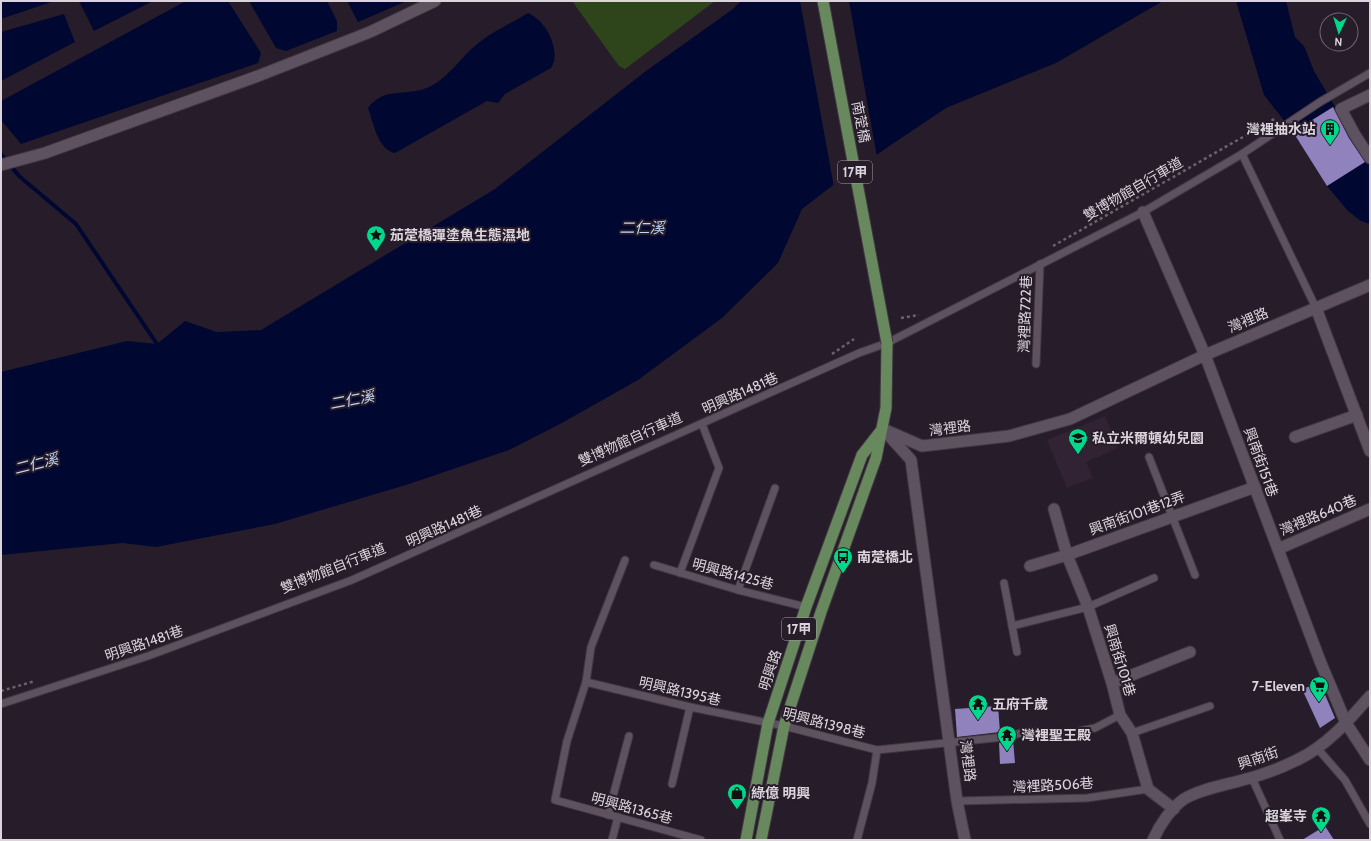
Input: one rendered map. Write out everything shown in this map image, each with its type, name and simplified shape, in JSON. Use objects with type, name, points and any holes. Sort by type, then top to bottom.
[{"type":"main road","name":"南萣橋","points":[[823,1],[887,343]]},
{"type":"main road","name":"17甲","points":[[761,840],[784,726],[821,612],[876,458],[883,429],[888,386],[887,343]]},
{"type":"main road","name":"明興路","points":[[746,840],[768,723],[806,607],[862,455],[883,429]]},
{"type":"street","points":[[1,165],[45,153],[266,73],[370,32],[434,1]]},
{"type":"street","points":[[1370,95],[1341,109],[1370,158]]},
{"type":"street","name":"興南街151巷","points":[[1143,212],[1206,355],[1302,615],[1346,724],[1370,760]]},
{"type":"street","name":"灣裡路","points":[[883,429],[922,446],[1009,436],[1070,419],[1206,355],[1370,285]]},
{"type":"street","points":[[1316,308],[1370,451]]},
{"type":"street","points":[[1295,437],[1357,416]]},
{"type":"street","name":"灣裡路","points":[[883,429],[911,460],[958,801],[965,840]]},
{"type":"street","name":"興南街101巷12弄","points":[[1030,566],[1067,555],[1255,487]]},
{"type":"street","name":"興南街101巷","points":[[1054,509],[1067,555],[1088,607],[1112,683],[1120,715],[1132,733],[1148,788]]},
{"type":"street","name":"灣裡路640巷","points":[[1278,549],[1370,509]]},
{"type":"street","points":[[1112,683],[1190,652]]},
{"type":"street","name":"興南街","points":[[1153,840],[1174,809],[1183,800],[1195,794],[1252,778],[1298,760],[1317,748],[1346,724],[1370,696]]},
{"type":"street","points":[[1148,788],[1174,809]]},
{"type":"lane","points":[[887,343],[1143,212],[1242,154],[1320,102],[1370,73]]},
{"type":"lane","points":[[1242,154],[1316,308]]},
{"type":"lane","name":"灣裡路722巷","points":[[1036,364],[1040,264]]},
{"type":"lane","name":"明興路1481巷","points":[[1,704],[148,656],[352,580],[859,353],[887,343]]},
{"type":"lane","points":[[680,573],[719,468],[702,424]]},
{"type":"lane","points":[[1148,457],[1195,574]]},
{"type":"lane","points":[[738,590],[775,488]]},
{"type":"lane","points":[[586,682],[591,647],[625,560]]},
{"type":"lane","name":"明興路1425巷","points":[[654,565],[738,590],[806,607]]},
{"type":"lane","points":[[1012,626],[1088,607],[1154,578]]},
{"type":"lane","points":[[1004,583],[1017,652]]},
{"type":"lane","name":"明興路1395巷","points":[[586,682],[690,707],[768,723]]},
{"type":"lane","name":"明興路1365巷","points":[[586,682],[567,741],[555,800],[702,840]]},
{"type":"lane","points":[[1132,733],[1210,706]]},
{"type":"lane","points":[[672,784],[690,707]]},
{"type":"lane","points":[[877,750],[950,741],[1004,737],[1030,731],[1059,735],[1096,728],[1120,715]]},
{"type":"lane","name":"明興路1398巷","points":[[768,723],[877,750],[872,783],[857,840]]},
{"type":"lane","points":[[608,815],[629,736]]},
{"type":"lane","points":[[1317,748],[1345,780],[1370,824]]},
{"type":"lane","points":[[1252,778],[1280,840]]},
{"type":"lane","name":"灣裡路506巷","points":[[958,801],[1087,798],[1148,788]]},
{"type":"lane","points":[[612,840],[618,817]]},
{"type":"path","name":"雙博物館自行車道","points":[[1051,247],[1282,115]]},
{"type":"path","points":[[902,318],[924,314]]},
{"type":"path","points":[[827,357],[854,339]]},
{"type":"path","points":[[1,691],[38,681]]},
{"type":"shaded area","name":"私立米爾頓幼兒園","points":[[1105,416],[1118,448],[1086,462],[1093,478],[1067,488],[1047,440]]},
{"type":"green space","points":[[572,1],[715,1],[625,69],[619,66]]},
{"type":"water","points":[[1,1],[54,1],[1,19]]},
{"type":"water","points":[[79,1],[153,1],[94,31]]},
{"type":"water","points":[[186,1],[228,1],[261,53],[258,63],[21,144],[1,120],[1,101]]},
{"type":"water","points":[[249,1],[327,1],[337,21],[337,31],[286,51],[276,48]]},
{"type":"water","points":[[347,1],[407,1],[358,22]]},
{"type":"water","name":"二仁溪","points":[[741,1],[1163,1],[1056,63],[946,108],[845,176],[802,209],[778,263],[722,318],[638,380],[560,424],[509,450],[409,484],[275,524],[156,547],[122,543],[1,555],[1,372],[127,341],[157,344],[185,321],[217,332],[261,330],[495,189],[646,71],[733,9]]},
{"type":"water","points":[[1236,1],[1286,1],[1295,37],[1304,46],[1314,71],[1370,166],[1370,224],[1361,221],[1348,211],[1327,186],[1293,132],[1264,95]]},
{"type":"water","points":[[528,13],[541,22],[550,37],[555,53],[551,68],[505,94],[498,103],[487,101],[395,153],[384,147],[374,128],[368,108],[375,101],[389,94],[414,91],[431,86],[438,82],[482,40]]},
{"type":"water","points":[[64,14],[75,42],[1,81],[1,32]]},
{"type":"pier","points":[[800,1],[849,1],[877,157],[834,187]]},
{"type":"building","name":"灣裡抽水站","points":[[1333,107],[1349,138],[1365,162],[1327,186],[1293,132]]},
{"type":"building","name":"7-Eleven","points":[[1320,683],[1335,718],[1320,728],[1302,689]]},
{"type":"building","name":"五府千歲","points":[[998,706],[1000,732],[957,737],[955,709]]},
{"type":"building","name":"灣裡聖王殿","points":[[1013,740],[1015,763],[1000,764],[999,743]]},
{"type":"building","name":"超峯寺","points":[[1325,826],[1334,840],[1302,840]]},
{"type":"waterway","points":[[1,154],[19,176],[76,224],[159,347]]},
{"type":"place","name":"灣裡抽水站","points":[[1330,146]]},
{"type":"place","name":"茄萣橋彈塗魚生態濕地","points":[[376,252]]},
{"type":"place","name":"私立米爾頓幼兒園","points":[[1078,455]]},
{"type":"place","name":"南萣橋北","points":[[843,574]]},
{"type":"place","name":"7-Eleven","points":[[1319,703]]},
{"type":"place","name":"五府千歲","points":[[978,721]]},
{"type":"place","name":"灣裡聖王殿","points":[[1007,752]]},
{"type":"place","name":"綠億 明興","points":[[737,810]]},
{"type":"place","name":"超峯寺","points":[[1321,833]]}]
